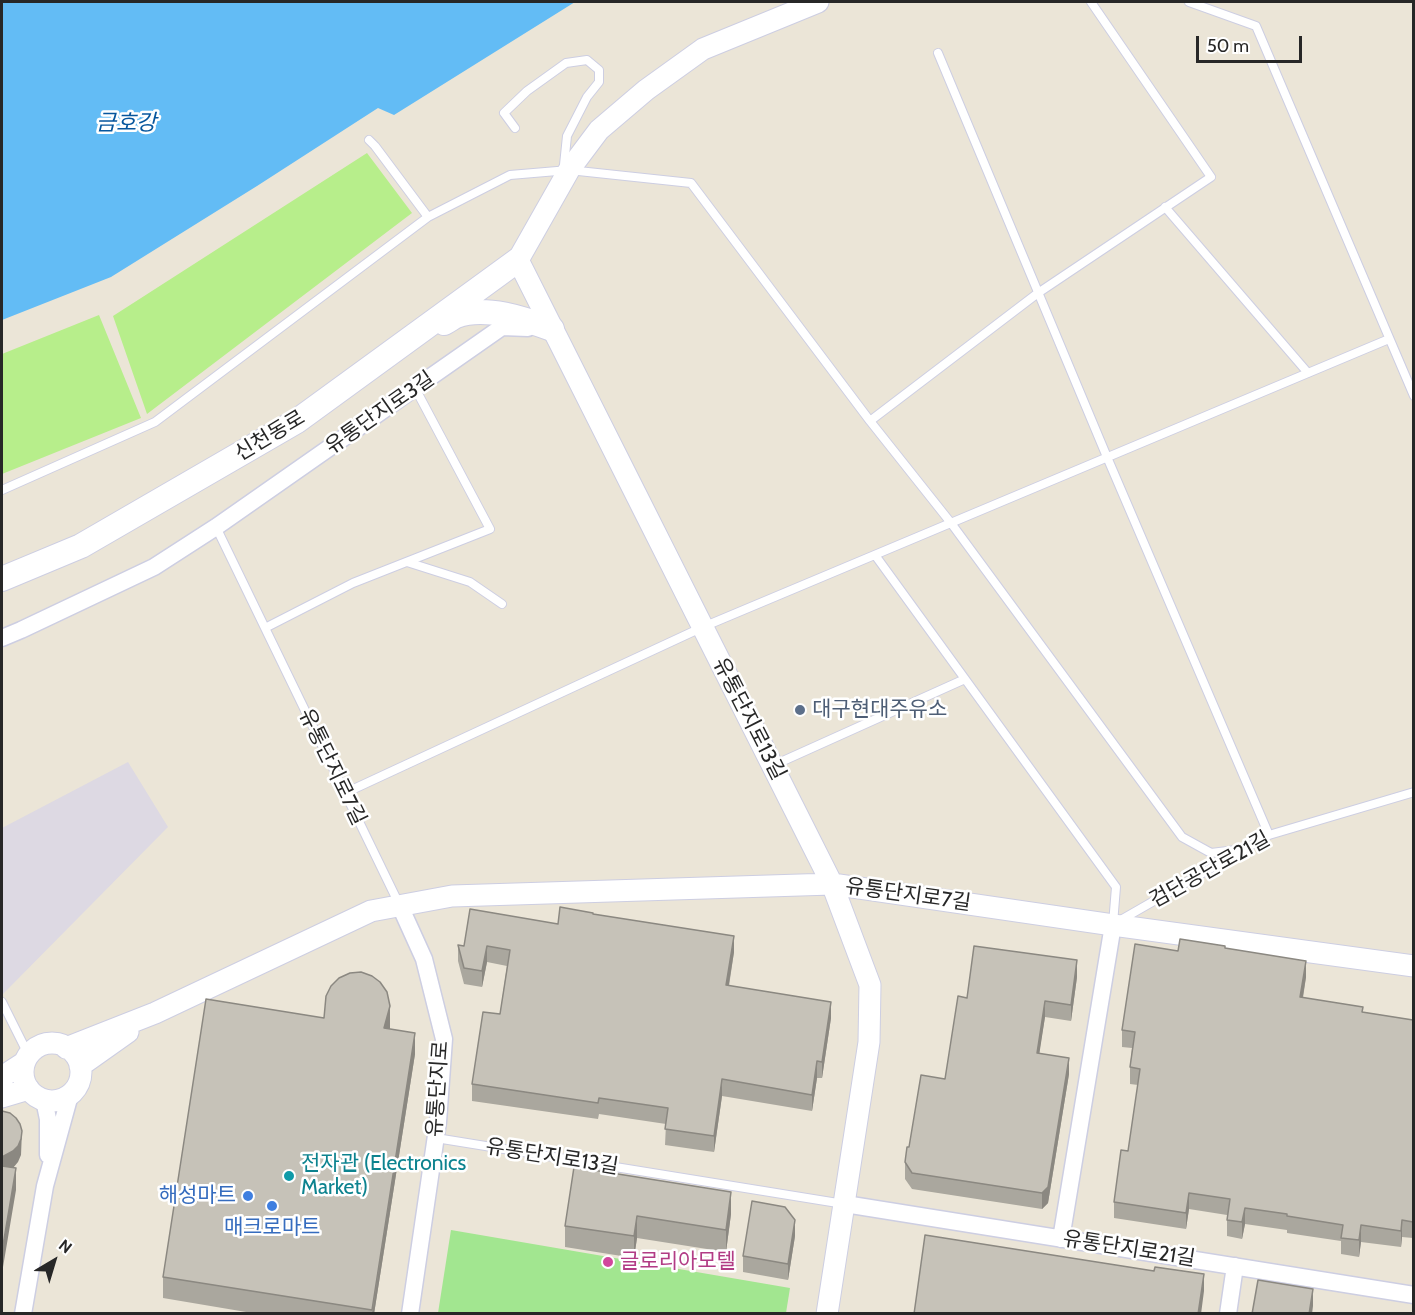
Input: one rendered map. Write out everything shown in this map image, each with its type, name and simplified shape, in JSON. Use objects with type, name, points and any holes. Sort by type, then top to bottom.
[{"type":"main road","name":"신천동로","points":[[2,579],[81,546],[297,421],[518,260]]},
{"type":"main road","points":[[399,346],[457,315],[484,312],[523,318],[552,329]]},
{"type":"street","points":[[518,260],[569,170],[599,130],[646,90],[703,49],[818,2]]},
{"type":"street","name":"유통단지로13길","points":[[518,260],[832,884],[870,985],[869,1042],[827,1314]]},
{"type":"street","name":"유통단지로3길","points":[[2,638],[154,567],[216,527],[502,327],[552,329]]},
{"type":"street","name":"유통단지로7길","points":[[155,1013],[371,911],[452,896],[832,884],[1413,966]]},
{"type":"street","name":"유통단지로","points":[[400,906],[424,959],[444,1039],[436,1138],[410,1314]]},
{"type":"street","points":[[1061,1239],[1113,924]]},
{"type":"street","points":[[66,1048],[155,1013]]},
{"type":"street","points":[[80,1066],[155,1013]]},
{"type":"street","points":[[2,1097],[36,1095],[50,1101],[59,1101],[75,1090],[81,1073],[80,1066],[75,1056],[66,1048],[50,1044],[32,1051],[23,1068],[23,1078],[36,1095],[48,1119],[45,1186],[23,1314]]},
{"type":"street","points":[[2,1077],[27,1059]]},
{"type":"street","points":[[45,1186],[70,1095]]},
{"type":"street","name":"유통단지로21길","points":[[845,1204],[1413,1295]]},
{"type":"street","points":[[1228,1314],[1235,1266]]},
{"type":"lane","points":[[870,421],[1038,293],[1210,177],[1090,2]]},
{"type":"lane","points":[[1189,2],[1256,26],[1413,396]]},
{"type":"lane","points":[[938,53],[1107,457],[1269,835]]},
{"type":"lane","points":[[514,128],[504,112],[527,91],[566,63],[587,60],[599,70],[599,82],[587,97],[567,136],[564,165],[569,170]]},
{"type":"lane","points":[[369,140],[428,218]]},
{"type":"lane","points":[[2,490],[155,422],[428,218],[510,175],[569,170],[691,183],[870,421],[951,523],[1182,837],[1211,853],[1244,849]]},
{"type":"lane","points":[[1165,207],[1308,373]]},
{"type":"lane","points":[[345,793],[703,627],[1389,339]]},
{"type":"lane","points":[[216,527],[265,628],[353,583],[490,529],[415,388]]},
{"type":"lane","points":[[875,555],[1116,887],[1113,924]]},
{"type":"lane","points":[[407,562],[470,582],[502,604]]},
{"type":"lane","name":"유통단지로7길","points":[[265,628],[400,906]]},
{"type":"lane","points":[[772,766],[965,679]]},
{"type":"lane","name":"검단공단로21길","points":[[1113,924],[1269,835],[1413,792]]},
{"type":"lane","points":[[2,1002],[27,1059]]},
{"type":"lane","name":"유통단지로13길","points":[[436,1138],[845,1204]]},
{"type":"shaded area","points":[[128,762],[168,827],[2,995],[2,828]]},
{"type":"green space","points":[[367,153],[412,213],[147,414],[113,316]]},
{"type":"green space","points":[[99,315],[141,418],[2,474],[2,354]]},
{"type":"green space","points":[[451,1230],[790,1288],[786,1313],[438,1313]]},
{"type":"water","name":"금호강","points":[[2,2],[575,2],[394,115],[378,108],[111,277],[2,320]]},
{"type":"building","points":[[560,907],[734,936],[726,985],[831,1002],[822,1062],[817,1061],[812,1095],[722,1079],[714,1136],[665,1129],[668,1108],[599,1098],[598,1103],[472,1084],[483,1012],[500,1014],[510,950],[487,946],[482,971],[464,968],[458,945],[464,946],[470,909],[558,924]]},
{"type":"building","points":[[1180,939],[1306,961],[1300,997],[1363,1007],[1362,1012],[1413,1020],[1413,1222],[1402,1220],[1401,1231],[1361,1225],[1359,1240],[1341,1238],[1343,1225],[1287,1216],[1287,1214],[1245,1208],[1242,1222],[1227,1220],[1230,1199],[1189,1193],[1186,1213],[1114,1202],[1121,1150],[1128,1151],[1140,1069],[1130,1067],[1135,1032],[1122,1030],[1135,944],[1178,951]]},
{"type":"building","points":[[974,946],[1077,960],[1071,1005],[1045,1001],[1037,1053],[1069,1058],[1048,1187],[1042,1193],[912,1173],[905,1162],[921,1075],[945,1079],[958,996],[967,998]]},
{"type":"building","name":"전자관 (Electronics Market)","points":[[361,972],[380,982],[387,992],[390,1006],[384,1028],[415,1033],[372,1310],[163,1277],[206,999],[324,1018],[326,996],[331,986],[339,978],[350,973]]},
{"type":"building","points":[[2,1111],[16,1118],[22,1131],[18,1146],[2,1157]]},
{"type":"building","points":[[2,1166],[16,1168],[2,1251]]},
{"type":"building","points":[[574,1167],[731,1192],[726,1230],[637,1216],[634,1236],[565,1226]]},
{"type":"building","points":[[752,1201],[785,1207],[795,1220],[788,1264],[743,1256]]},
{"type":"building","points":[[925,1235],[1154,1271],[1155,1267],[1204,1274],[1198,1314],[914,1314]]},
{"type":"building","points":[[1258,1280],[1313,1289],[1309,1314],[1252,1314]]},
{"type":"place","name":"대구현대주유소","points":[[800,710]]},
{"type":"place","name":"전자관 (Electronics Market)","points":[[289,1176]]},
{"type":"place","name":"해성마트","points":[[248,1196]]},
{"type":"place","name":"매크로마트","points":[[272,1206]]},
{"type":"place","name":"글로리아모텔","points":[[608,1262]]}]
